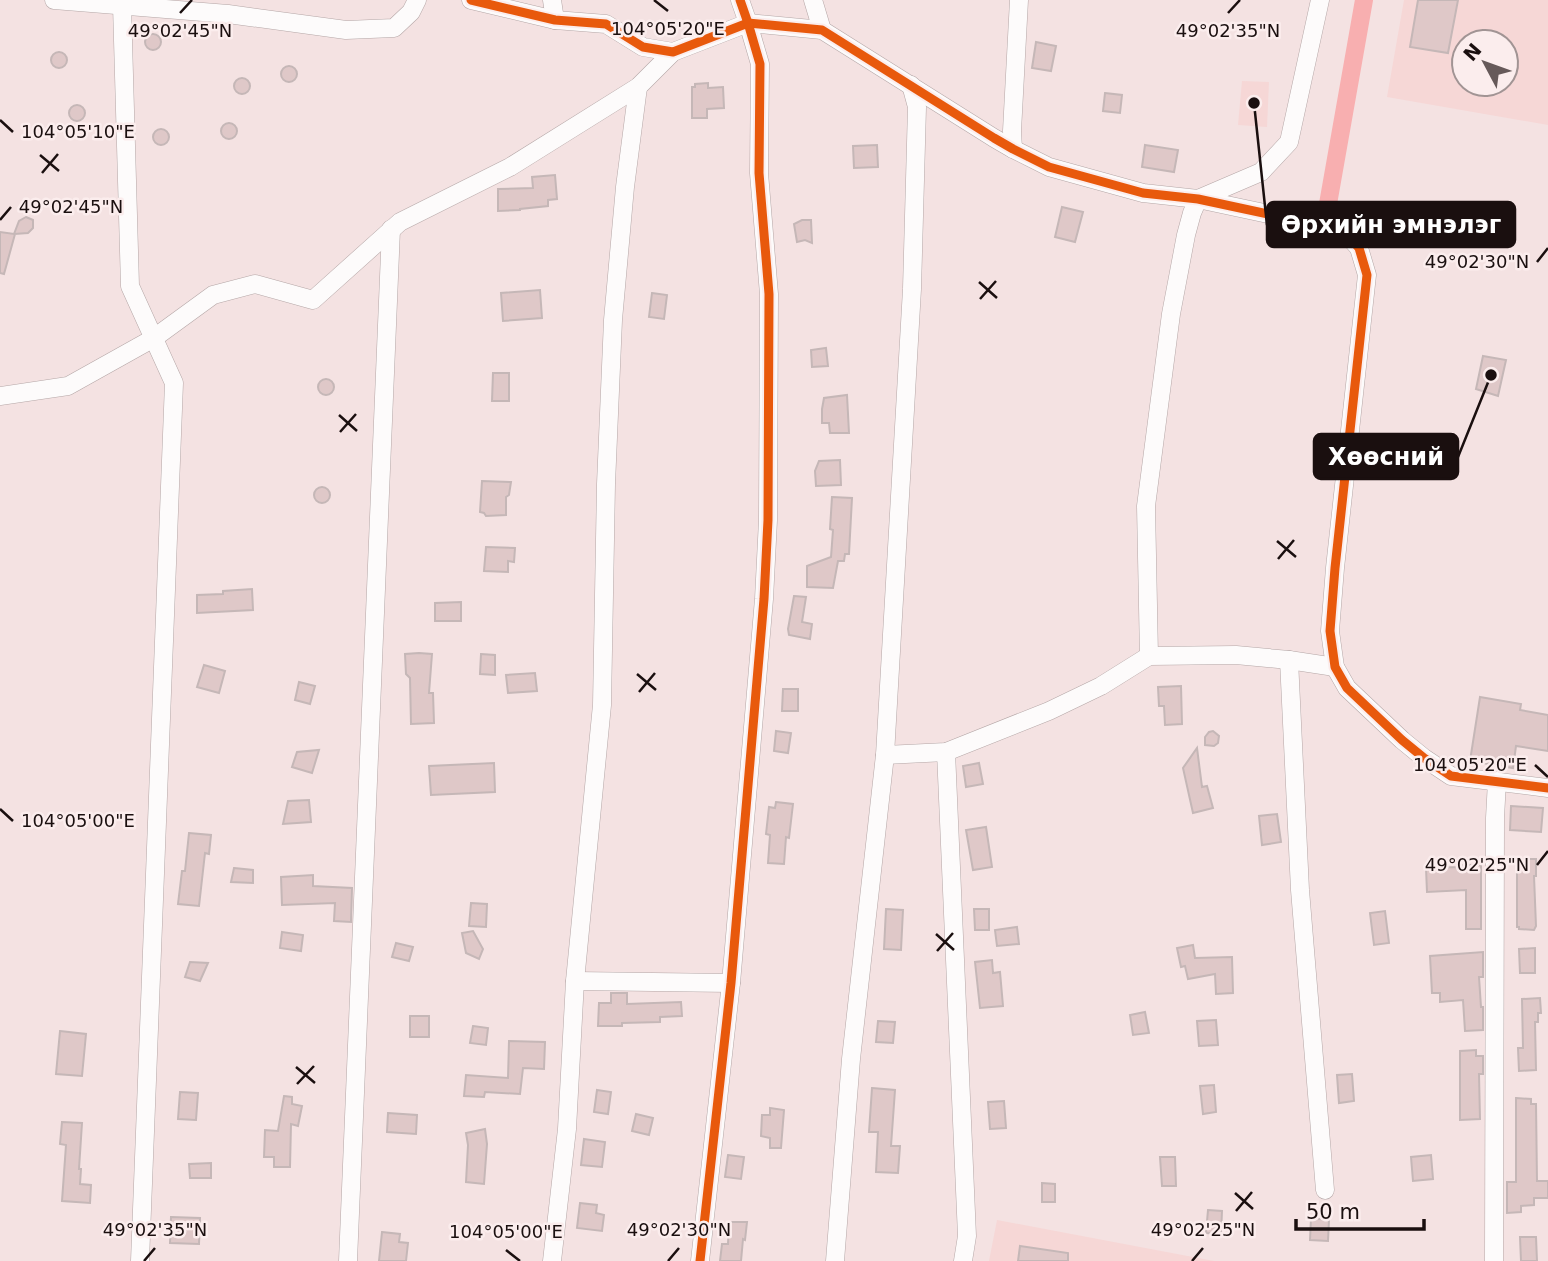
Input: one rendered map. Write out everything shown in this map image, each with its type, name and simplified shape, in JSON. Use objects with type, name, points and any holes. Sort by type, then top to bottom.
[{"type":"street","points":[[54,0],[228,14],[346,30],[394,28],[411,12],[416,0]]},
{"type":"street","points":[[471,0],[555,20],[606,24],[643,47],[673,52]]},
{"type":"street","points":[[552,0],[555,20]]},
{"type":"street","points":[[700,1261],[731,983],[764,599],[768,520],[769,295],[760,173],[760,64],[740,0]]},
{"type":"street","points":[[813,0],[822,30]]},
{"type":"street","points":[[1013,149],[1019,0]]},
{"type":"street","points":[[1149,656],[1146,506],[1171,314],[1186,235],[1198,199],[1261,172],[1289,142],[1320,0]]},
{"type":"street","points":[[122,5],[130,286],[174,383],[140,1261]]},
{"type":"street","points":[[0,396],[68,386],[154,338],[213,295],[255,284],[313,300],[400,222],[510,167],[638,88],[673,52],[748,23],[822,30],[1013,149],[1049,167],[1143,193],[1198,199],[1343,230],[1359,248],[1367,275],[1335,568],[1330,631],[1335,667],[1347,688],[1424,758],[1451,776],[1548,788]]},
{"type":"street","points":[[835,1261],[851,1059],[885,755],[912,289],[917,107],[911,85]]},
{"type":"street","points":[[552,1261],[567,1129],[575,981],[602,705],[606,484],[613,320],[625,187],[638,88]]},
{"type":"street","points":[[348,1261],[391,229]]},
{"type":"street","points":[[885,755],[946,752],[1049,711],[1101,686],[1149,656],[1236,655],[1335,667]]},
{"type":"street","points":[[1289,660],[1300,890],[1325,1191]]},
{"type":"street","points":[[946,752],[967,1236],[963,1261]]},
{"type":"street","points":[[1494,1261],[1497,781]]},
{"type":"street","points":[[575,981],[731,983]]},
{"type":"shaded area","points":[[1404,0],[1548,0],[1548,125],[1387,97]]},
{"type":"shaded area","points":[[1242,81],[1269,82],[1267,127],[1238,125]]},
{"type":"shaded area","points":[[997,1220],[1214,1261],[989,1261]]},
{"type":"building","points":[[1418,0],[1458,0],[1453,28],[1450,28],[1448,53],[1410,47]]},
{"type":"building","points":[[153,34],[159,36],[159,48],[153,50],[147,48],[145,42],[147,36]]},
{"type":"building","points":[[1036,42],[1056,46],[1051,71],[1032,68]]},
{"type":"building","points":[[59,52],[65,54],[65,66],[59,68],[53,66],[51,60],[53,54]]},
{"type":"building","points":[[289,66],[295,68],[295,80],[289,82],[283,80],[281,74],[283,68]]},
{"type":"building","points":[[242,78],[248,80],[248,92],[242,94],[236,92],[234,86],[236,80]]},
{"type":"building","points":[[708,83],[708,88],[723,87],[724,108],[707,109],[707,118],[692,118],[692,87],[695,87],[695,84]]},
{"type":"building","points":[[1105,93],[1122,95],[1120,113],[1103,111]]},
{"type":"building","points":[[77,105],[83,107],[83,119],[77,121],[71,119],[69,113],[71,107]]},
{"type":"building","points":[[229,123],[235,125],[235,137],[229,139],[223,137],[221,131],[223,125]]},
{"type":"building","points":[[161,129],[167,131],[167,143],[161,145],[155,143],[153,137],[155,131]]},
{"type":"building","points":[[877,145],[878,167],[854,168],[853,146]]},
{"type":"building","points":[[1145,145],[1178,150],[1174,172],[1142,167]]},
{"type":"building","points":[[555,175],[557,199],[548,200],[548,206],[498,211],[498,189],[533,188],[532,177]]},
{"type":"building","points":[[1062,207],[1083,212],[1075,242],[1055,237]]},
{"type":"building","points":[[26,217],[33,220],[33,228],[28,233],[14,234],[19,221]]},
{"type":"building","points":[[811,220],[812,243],[805,240],[797,242],[794,224]]},
{"type":"building","points":[[0,232],[15,234],[4,274],[0,273]]},
{"type":"building","points":[[540,290],[542,318],[503,321],[501,293]]},
{"type":"building","points":[[652,293],[667,295],[664,319],[649,317]]},
{"type":"building","points":[[826,348],[828,366],[812,367],[811,350]]},
{"type":"building","points":[[1483,356],[1506,360],[1498,396],[1476,389]]},
{"type":"building","points":[[493,373],[509,373],[509,401],[492,401]]},
{"type":"building","points":[[326,379],[332,381],[332,393],[326,395],[320,393],[318,387],[320,381]]},
{"type":"building","points":[[847,395],[849,433],[830,433],[829,423],[822,423],[824,398]]},
{"type":"building","points":[[840,460],[841,485],[816,486],[815,471],[819,461]]},
{"type":"building","points":[[482,481],[511,482],[509,495],[506,497],[506,515],[486,516],[480,512]]},
{"type":"building","points":[[322,487],[328,489],[328,501],[322,503],[316,501],[314,495],[316,489]]},
{"type":"building","points":[[832,497],[852,498],[849,554],[845,554],[844,561],[838,561],[833,588],[807,587],[807,566],[831,557]]},
{"type":"building","points":[[486,547],[515,548],[514,562],[508,561],[508,572],[484,571]]},
{"type":"building","points":[[252,589],[253,610],[197,613],[197,595]]},
{"type":"building","points":[[794,596],[806,597],[802,622],[812,624],[810,639],[789,635]]},
{"type":"building","points":[[461,602],[461,621],[435,621],[435,603]]},
{"type":"building","points":[[405,654],[432,654],[429,693],[433,693],[434,723],[411,724],[410,678],[406,674]]},
{"type":"building","points":[[481,654],[495,655],[495,675],[480,674]]},
{"type":"building","points":[[204,665],[225,671],[219,693],[197,687]]},
{"type":"building","points":[[535,673],[537,691],[508,693],[506,675]]},
{"type":"building","points":[[299,682],[315,686],[310,704],[295,700]]},
{"type":"building","points":[[1181,686],[1182,724],[1165,725],[1164,706],[1159,706],[1158,687]]},
{"type":"building","points":[[783,689],[798,689],[798,711],[782,711]]},
{"type":"building","points":[[1480,697],[1521,704],[1520,710],[1548,715],[1548,751],[1516,746],[1513,768],[1470,761]]},
{"type":"building","points":[[776,731],[791,733],[788,753],[774,751]]},
{"type":"building","points":[[1213,731],[1219,736],[1218,743],[1214,746],[1205,745],[1205,737]]},
{"type":"building","points":[[1197,748],[1202,787],[1207,786],[1213,808],[1193,813],[1183,768]]},
{"type":"building","points":[[319,750],[312,773],[292,767],[297,752]]},
{"type":"building","points":[[494,763],[495,792],[431,795],[429,766]]},
{"type":"building","points":[[979,763],[983,784],[966,787],[963,766]]},
{"type":"building","points":[[309,800],[311,822],[283,824],[288,801]]},
{"type":"building","points":[[776,802],[793,804],[784,864],[768,863],[770,835],[766,834],[769,807],[775,808]]},
{"type":"building","points":[[1511,806],[1543,808],[1541,832],[1510,830]]},
{"type":"building","points":[[1277,814],[1281,842],[1262,845],[1259,816]]},
{"type":"building","points":[[986,827],[992,867],[973,870],[966,830]]},
{"type":"building","points":[[189,833],[211,835],[209,854],[205,853],[199,906],[178,904]]},
{"type":"building","points":[[1517,859],[1536,859],[1534,930],[1517,927]]},
{"type":"building","points":[[1481,865],[1481,929],[1466,929],[1466,890],[1427,892],[1426,868]]},
{"type":"building","points":[[234,868],[253,870],[253,883],[231,882]]},
{"type":"building","points":[[313,875],[313,886],[352,888],[351,922],[334,921],[335,903],[282,905],[281,877]]},
{"type":"building","points":[[471,903],[487,904],[486,927],[469,926]]},
{"type":"building","points":[[886,909],[903,910],[901,950],[884,949]]},
{"type":"building","points":[[974,909],[989,909],[989,930],[975,930]]},
{"type":"building","points":[[1385,911],[1389,943],[1374,945],[1370,913]]},
{"type":"building","points":[[1017,927],[1019,944],[997,946],[995,930]]},
{"type":"building","points":[[473,931],[483,949],[479,959],[466,953],[462,933]]},
{"type":"building","points":[[282,932],[303,935],[301,951],[280,948]]},
{"type":"building","points":[[396,943],[413,947],[409,961],[392,957]]},
{"type":"building","points":[[1193,945],[1195,958],[1232,957],[1233,993],[1216,994],[1215,974],[1188,979],[1185,966],[1181,967],[1177,948]]},
{"type":"building","points":[[1535,948],[1535,973],[1520,973],[1519,949]]},
{"type":"building","points":[[1483,952],[1483,977],[1479,977],[1483,1030],[1465,1031],[1463,1000],[1440,1002],[1440,993],[1432,993],[1430,956]]},
{"type":"building","points":[[992,960],[993,973],[1000,972],[1003,1006],[980,1008],[975,962]]},
{"type":"building","points":[[190,962],[208,963],[200,981],[185,977]]},
{"type":"building","points":[[611,993],[627,993],[627,1004],[681,1002],[682,1016],[660,1017],[660,1022],[598,1026],[599,1003],[611,1003]]},
{"type":"building","points":[[1540,998],[1541,1013],[1538,1013],[1538,1022],[1535,1022],[1536,1070],[1519,1071],[1518,1048],[1523,1048],[1522,999]]},
{"type":"building","points":[[1145,1012],[1149,1033],[1133,1035],[1130,1015]]},
{"type":"building","points":[[410,1016],[429,1016],[429,1037],[410,1037]]},
{"type":"building","points":[[1216,1020],[1218,1045],[1199,1046],[1197,1021]]},
{"type":"building","points":[[878,1021],[895,1022],[893,1043],[876,1042]]},
{"type":"building","points":[[473,1026],[488,1028],[486,1045],[470,1043]]},
{"type":"building","points":[[60,1031],[86,1034],[82,1076],[56,1074]]},
{"type":"building","points":[[509,1041],[545,1042],[544,1069],[523,1068],[520,1094],[485,1092],[484,1097],[464,1096],[466,1075],[508,1078]]},
{"type":"building","points":[[1476,1050],[1476,1056],[1483,1056],[1483,1074],[1479,1074],[1480,1119],[1460,1120],[1460,1051]]},
{"type":"building","points":[[1352,1074],[1354,1101],[1339,1103],[1337,1075]]},
{"type":"building","points":[[1214,1085],[1216,1112],[1203,1114],[1200,1086]]},
{"type":"building","points":[[872,1088],[895,1090],[891,1146],[900,1146],[898,1173],[876,1172],[878,1132],[869,1132]]},
{"type":"building","points":[[597,1090],[611,1092],[608,1114],[594,1112]]},
{"type":"building","points":[[180,1092],[198,1093],[196,1120],[178,1119]]},
{"type":"building","points":[[284,1096],[292,1097],[292,1104],[302,1106],[298,1126],[291,1124],[290,1167],[274,1167],[274,1157],[264,1157],[265,1130],[278,1131]]},
{"type":"building","points":[[1516,1098],[1531,1099],[1531,1104],[1536,1104],[1537,1181],[1548,1181],[1548,1198],[1534,1198],[1534,1205],[1521,1206],[1521,1212],[1507,1213],[1507,1182],[1516,1182]]},
{"type":"building","points":[[1004,1101],[1006,1128],[990,1129],[988,1102]]},
{"type":"building","points":[[770,1108],[784,1110],[781,1148],[770,1148],[770,1138],[761,1136],[762,1115],[770,1115]]},
{"type":"building","points":[[388,1113],[417,1115],[416,1134],[387,1132]]},
{"type":"building","points":[[636,1114],[653,1118],[649,1135],[632,1131]]},
{"type":"building","points":[[62,1122],[82,1123],[80,1184],[91,1185],[90,1203],[62,1201],[66,1145],[60,1144]]},
{"type":"building","points":[[485,1129],[487,1144],[484,1184],[466,1182],[466,1133]]},
{"type":"building","points":[[584,1139],[605,1142],[602,1167],[581,1165]]},
{"type":"building","points":[[728,1155],[744,1157],[741,1179],[725,1177]]},
{"type":"building","points":[[1431,1155],[1433,1179],[1413,1181],[1411,1157]]},
{"type":"building","points":[[1160,1157],[1175,1157],[1176,1186],[1162,1186]]},
{"type":"building","points":[[211,1163],[211,1178],[190,1178],[189,1164]]},
{"type":"building","points":[[1042,1183],[1055,1184],[1055,1202],[1042,1202]]},
{"type":"building","points":[[580,1203],[597,1205],[596,1213],[604,1215],[602,1231],[577,1228]]},
{"type":"building","points":[[1208,1210],[1222,1211],[1221,1234],[1206,1233]]},
{"type":"building","points":[[171,1217],[200,1218],[199,1244],[170,1243]]},
{"type":"building","points":[[1311,1218],[1329,1220],[1328,1241],[1310,1240]]},
{"type":"building","points":[[729,1222],[747,1222],[741,1261],[720,1261],[722,1244],[728,1244]]},
{"type":"building","points":[[382,1232],[400,1234],[399,1242],[408,1243],[406,1261],[379,1261]]},
{"type":"building","points":[[1520,1237],[1536,1237],[1537,1261],[1521,1261]]},
{"type":"building","points":[[1020,1246],[1068,1253],[1068,1261],[1018,1261]]},
{"type":"waterway","points":[[1328,204],[1364,0]]},
{"type":"cycle path","points":[[471,0],[555,20],[606,24],[643,47],[673,52],[748,23],[822,30],[994,138],[1049,167],[1143,193],[1198,199],[1343,230],[1359,248],[1367,275],[1335,568],[1330,631],[1335,667],[1347,688],[1402,740],[1451,776],[1548,788]]},
{"type":"cycle path","points":[[700,1261],[731,983],[764,599],[768,520],[769,294],[759,173],[760,64],[740,0]]},
{"type":"place","name":"Өрхийн эмнэлэг","points":[[1254,103]]},
{"type":"place","name":"Хөөсний","points":[[1491,375]]}]
